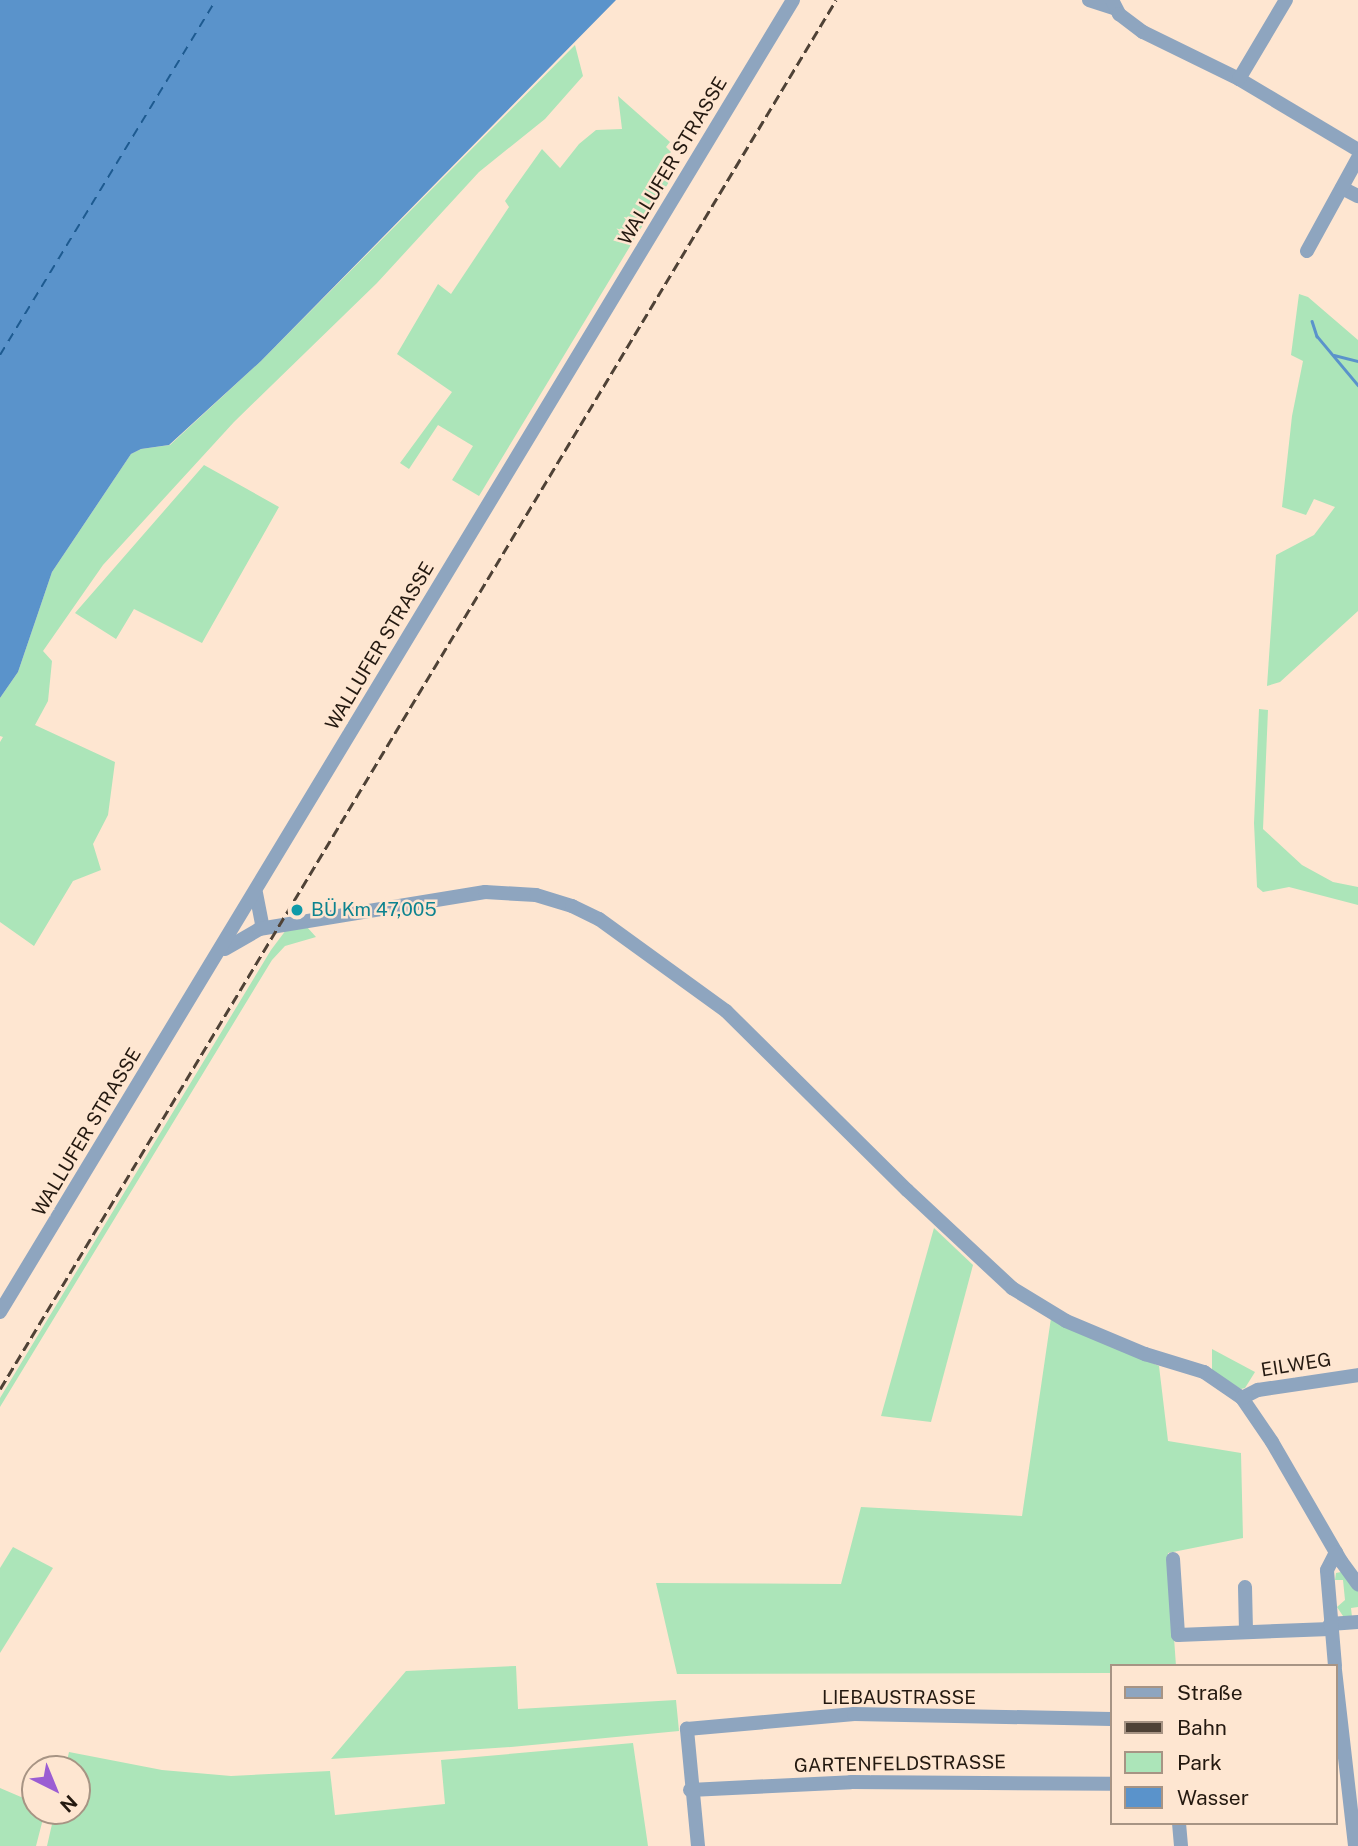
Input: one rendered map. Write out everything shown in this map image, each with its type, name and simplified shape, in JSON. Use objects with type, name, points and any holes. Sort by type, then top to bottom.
[{"type":"street","name":"WALLUFER STRASSE","points":[[0,1312],[256,893],[793,0]]},
{"type":"street","points":[[1088,0],[1113,4],[1143,32],[1239,79],[1358,150]]},
{"type":"street","points":[[1239,79],[1286,0]]},
{"type":"street","points":[[1307,251],[1358,158]]},
{"type":"street","points":[[1342,188],[1358,196]]},
{"type":"street","points":[[220,952],[264,926],[485,892],[529,894],[572,906],[599,919],[712,1000],[996,1276],[1042,1308],[1161,1360],[1204,1372],[1242,1398],[1272,1442],[1336,1552],[1358,1584]]},
{"type":"street","points":[[256,893],[264,926]]},
{"type":"street","points":[[241,917],[264,926]]},
{"type":"street","name":"EILWEG","points":[[1242,1398],[1258,1390],[1358,1375]]},
{"type":"street","points":[[1335,1664],[1327,1570],[1336,1552]]},
{"type":"street","points":[[1174,1559],[1178,1635],[1358,1622]]},
{"type":"street","points":[[1245,1587],[1246,1632]]},
{"type":"street","points":[[1337,1697],[1341,1788],[1355,1846]]},
{"type":"street","name":"LIEBAUSTRASSE","points":[[691,1790],[687,1729],[854,1714],[1110,1719]]},
{"type":"street","points":[[1339,1726],[1358,1727]]},
{"type":"street","name":"GARTENFELDSTRASSE","points":[[691,1790],[851,1782],[1110,1784]]},
{"type":"street","points":[[691,1790],[698,1846]]},
{"type":"street","points":[[1180,1825],[1181,1846]]},
{"type":"green space","points":[[575,45],[583,76],[545,119],[479,172],[377,283],[234,422],[103,565],[43,651],[52,661],[48,701],[35,725],[115,762],[108,815],[93,844],[101,870],[73,881],[34,946],[0,922],[0,742],[3,737],[0,736],[0,698],[18,672],[52,572],[131,454],[141,449],[170,445],[261,361]]},
{"type":"green space","points":[[618,96],[670,142],[666,147],[671,152],[667,156],[678,167],[479,496],[452,480],[473,446],[438,425],[409,469],[400,463],[452,392],[397,354],[438,284],[451,294],[509,207],[505,201],[542,149],[560,168],[579,144],[596,130],[622,129]]},
{"type":"green space","points":[[1299,294],[1308,297],[1358,340],[1358,611],[1280,682],[1267,686],[1276,555],[1314,535],[1335,507],[1314,499],[1306,515],[1282,507],[1292,416],[1303,361],[1291,355]]},
{"type":"green space","points":[[204,465],[279,507],[202,643],[134,609],[116,639],[75,613]]},
{"type":"green space","points":[[1259,709],[1268,710],[1263,829],[1302,865],[1333,882],[1358,887],[1358,905],[1289,887],[1263,892],[1257,887],[1254,823]]},
{"type":"green space","points":[[307,927],[316,937],[285,946],[272,960],[0,1407],[0,1398],[271,950],[286,930]]},
{"type":"green space","points":[[934,1228],[973,1265],[931,1422],[881,1416]]},
{"type":"green space","points":[[1051,1318],[1159,1366],[1168,1441],[1241,1453],[1243,1538],[1168,1553],[1176,1664],[1110,1664],[1110,1673],[677,1674],[656,1583],[841,1584],[861,1507],[1022,1516]]},
{"type":"green space","points":[[1212,1349],[1255,1372],[1245,1388],[1241,1389],[1212,1371]]},
{"type":"green space","points":[[13,1547],[53,1568],[0,1653],[0,1568]]},
{"type":"green space","points":[[1341,1572],[1358,1591],[1358,1607],[1351,1608],[1352,1617],[1343,1616],[1337,1607],[1345,1600],[1343,1580],[1335,1580],[1336,1573]]},
{"type":"green space","points":[[516,1666],[518,1709],[676,1700],[679,1731],[511,1747],[331,1759],[406,1671]]},
{"type":"green space","points":[[633,1743],[648,1846],[47,1846],[52,1825],[91,1825],[91,1756],[162,1770],[231,1776],[330,1771],[335,1815],[445,1804],[441,1760]]},
{"type":"green space","points":[[0,1788],[21,1797],[21,1825],[41,1825],[36,1846],[0,1846]]},
{"type":"water","points":[[0,0],[616,0],[261,361],[169,445],[141,449],[131,454],[52,572],[18,672],[0,698]]},
{"type":"waterway","points":[[1312,321],[1317,336],[1358,385]]},
{"type":"waterway","points":[[1334,355],[1358,361]]},
{"type":"ferry route","points":[[0,355],[216,0]]},
{"type":"railway","points":[[0,1389],[836,0]]},
{"type":"place","name":"BÜ Km 47,005","points":[[297,910]]}]
